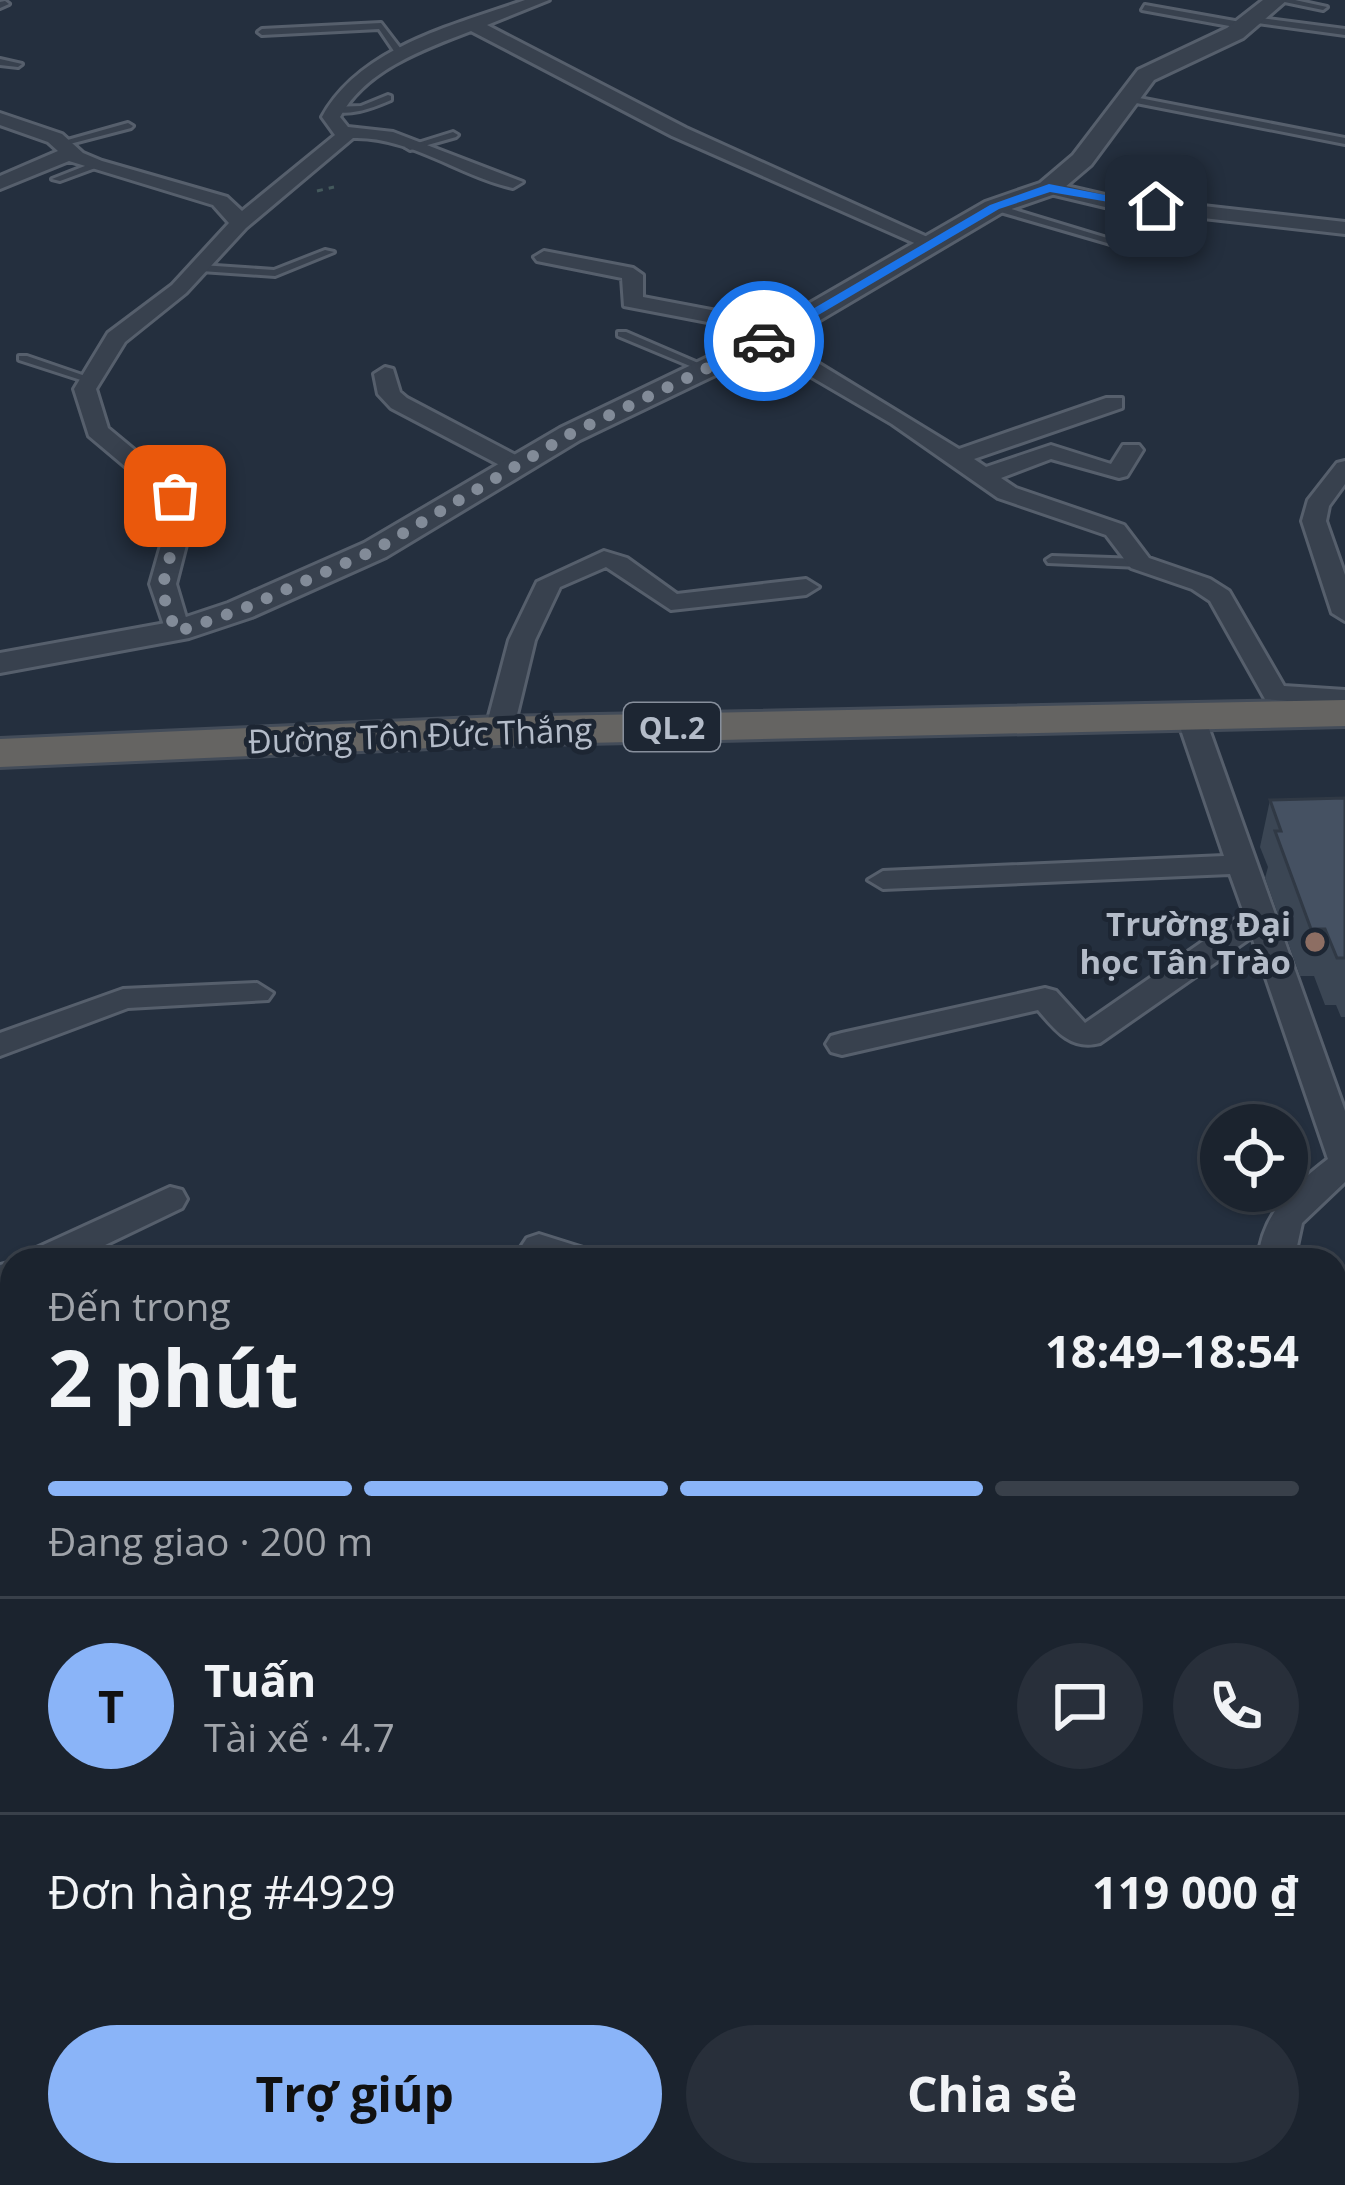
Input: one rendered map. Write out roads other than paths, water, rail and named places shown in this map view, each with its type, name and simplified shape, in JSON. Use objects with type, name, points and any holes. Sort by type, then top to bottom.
[{"type":"highway","name":"Đường Tôn Đức Thắng","points":[[0,753],[499,731],[1345,713]]},
{"type":"street","points":[[346,133],[331,117],[346,92],[401,56],[541,0]]},
{"type":"street","points":[[0,663],[177,632],[240,610],[375,550],[570,434],[768,339],[994,207],[1069,176],[1161,65],[1250,23],[1278,0]]},
{"type":"street","points":[[473,26],[679,132],[934,244]]},
{"type":"street","points":[[0,119],[95,165],[195,190],[232,210],[239,224]]},
{"type":"street","points":[[177,632],[163,584],[183,510],[175,496],[97,431],[89,418],[88,379],[116,338],[201,268],[239,224],[346,133],[369,130],[470,173],[513,182]]},
{"type":"street","points":[[0,183],[66,148]]},
{"type":"street","points":[[1049,188],[1105,201],[1345,227]]},
{"type":"street","points":[[544,257],[626,272],[633,275],[632,302],[719,318],[768,339],[1030,504],[1115,530],[1140,563],[1201,584],[1220,596],[1275,693],[1345,698]]},
{"type":"street","points":[[385,374],[389,394],[399,404],[519,466]]},
{"type":"street","points":[[955,458],[1114,403]]},
{"type":"street","points":[[984,477],[1048,452],[1119,471],[1131,451]]},
{"type":"street","points":[[1345,469],[1317,505],[1314,521],[1345,613]]},
{"type":"street","points":[[499,731],[522,640],[550,582],[604,559],[618,563],[671,602],[721,601],[806,587]]},
{"type":"street","points":[[1190,716],[1345,1161],[1295,1204],[1282,1227],[1278,1248]]},
{"type":"street","points":[[883,880],[1243,864]]},
{"type":"street","points":[[842,1044],[1045,998],[1073,1030],[1088,1035],[1261,916]]},
{"type":"street","points":[[0,1045],[122,999],[257,993]]},
{"type":"street","points":[[68,1248],[170,1199]]},
{"type":"street","points":[[539,1246],[552,1248]]},
{"type":"lane","points":[[1278,0],[1323,7]]},
{"type":"lane","points":[[1145,8],[1345,32]]},
{"type":"lane","points":[[262,32],[380,26],[401,56]]},
{"type":"lane","points":[[0,62],[18,64]]},
{"type":"lane","points":[[332,110],[362,109],[388,98]]},
{"type":"lane","points":[[1129,99],[1345,141]]},
{"type":"lane","points":[[66,148],[128,126]]},
{"type":"lane","points":[[410,147],[453,134]]},
{"type":"lane","points":[[57,179],[95,165]]},
{"type":"lane","points":[[994,207],[1132,247]]},
{"type":"lane","points":[[201,268],[275,273],[329,252]]},
{"type":"lane","points":[[622,334],[706,370]]},
{"type":"lane","points":[[23,358],[88,379]]},
{"type":"lane","points":[[1052,560],[1140,563]]},
{"type":"place","name":"Trường Đại học Tân Trào","points":[[1315,942]]}]
